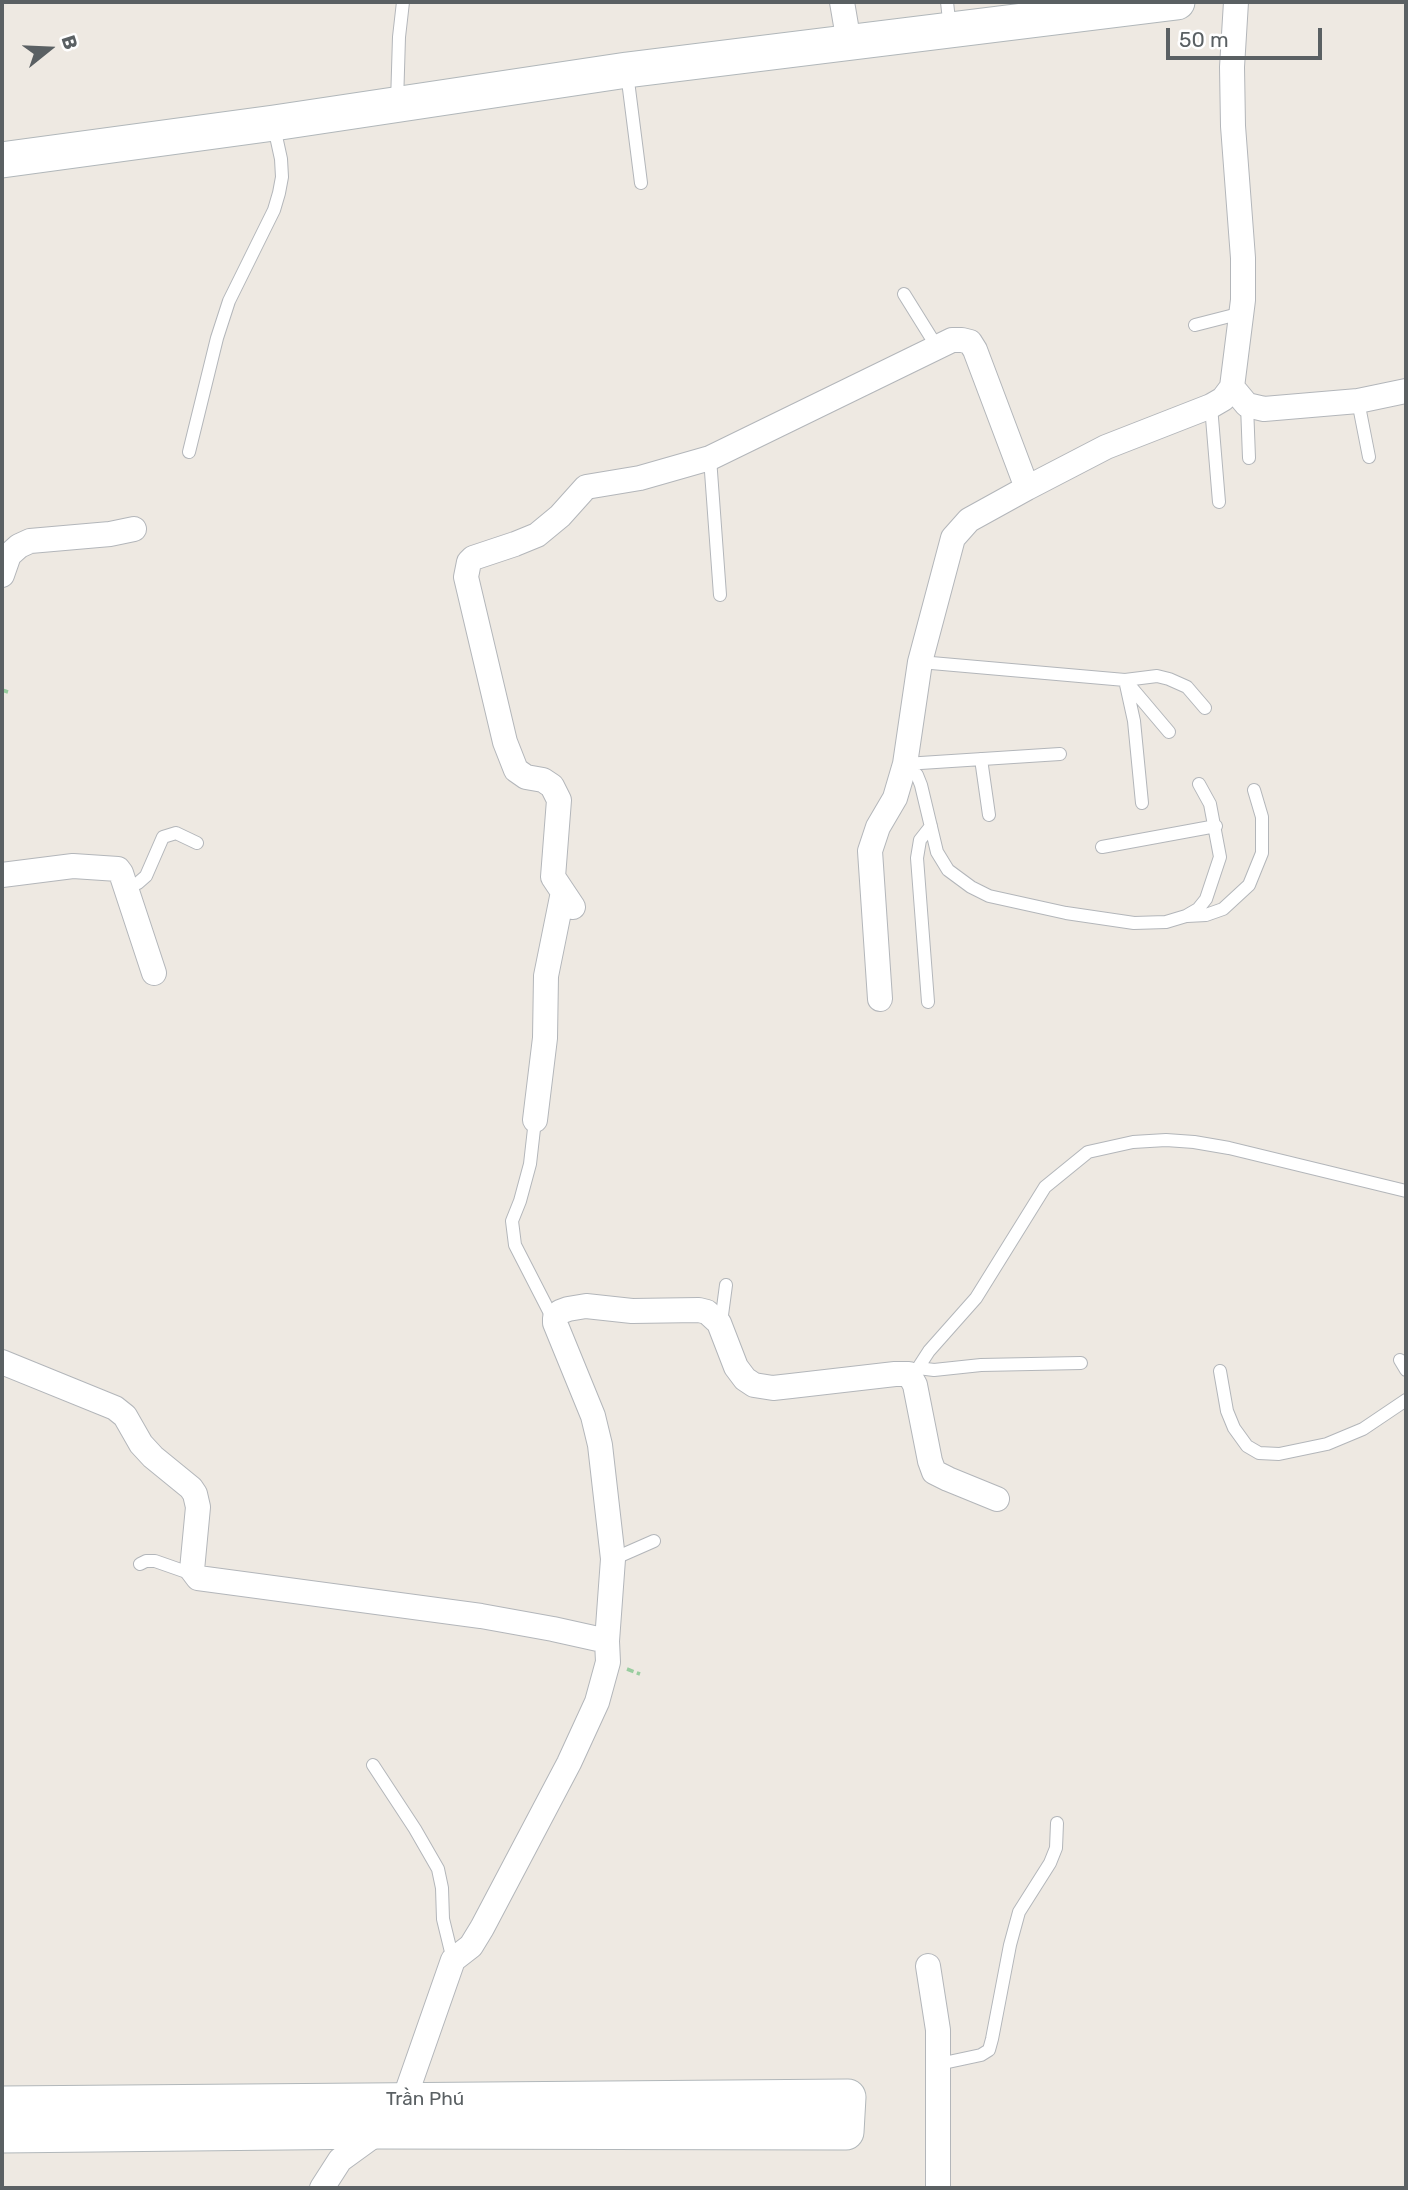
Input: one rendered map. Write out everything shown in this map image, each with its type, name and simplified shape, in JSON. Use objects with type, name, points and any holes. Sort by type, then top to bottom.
[{"type":"main road","points":[[2,160],[274,123],[627,70],[762,52],[849,44],[948,15],[1005,18],[1177,2]]},
{"type":"main road","name":"Trần Phú","points":[[2,2104],[848,2097],[846,2132],[380,2131],[2,2135]]},
{"type":"street","points":[[842,2],[849,44]]},
{"type":"street","points":[[1236,2],[1233,126],[1243,258],[1239,396]]},
{"type":"street","points":[[535,1121],[544,1038],[546,976],[568,899],[553,877],[558,800],[552,786],[543,780],[526,777],[516,770],[508,750],[466,577],[469,562],[473,558],[537,535],[586,487],[640,478],[710,458],[952,340],[970,342],[975,350],[1027,488]]},
{"type":"street","points":[[880,999],[870,851],[878,827],[887,816],[895,798],[905,764],[920,662],[953,538],[970,520],[1106,447],[1223,399],[1239,396],[1264,409],[1358,401],[1406,391]]},
{"type":"street","points":[[2,575],[9,555],[30,541],[110,534],[134,529]]},
{"type":"street","points":[[2,875],[73,866],[118,869],[154,972]]},
{"type":"street","points":[[322,2188],[340,2160],[380,2131],[404,2100],[453,1960],[471,1946],[482,1928],[569,1763],[597,1702],[608,1662],[613,1559],[600,1445],[593,1416],[555,1323],[560,1312],[586,1306],[632,1311],[699,1310],[713,1316],[719,1323],[736,1367],[745,1379],[754,1385],[782,1387],[914,1371],[934,1472],[996,1499]]},
{"type":"street","points":[[2,1362],[115,1408],[125,1416],[141,1444],[153,1457],[191,1488],[198,1507],[192,1570],[195,1575],[204,1579],[481,1616],[607,1641]]},
{"type":"street","points":[[928,1966],[938,2031],[938,2188]]},
{"type":"lane","points":[[397,105],[403,2]]},
{"type":"lane","points":[[627,70],[641,183]]},
{"type":"lane","points":[[189,452],[217,338],[229,301],[274,209],[279,193],[281,159],[274,123]]},
{"type":"lane","points":[[904,293],[937,347]]},
{"type":"lane","points":[[1195,325],[1242,313]]},
{"type":"lane","points":[[1239,396],[1249,458]]},
{"type":"lane","points":[[1358,401],[1369,457]]},
{"type":"lane","points":[[1211,406],[1219,502]]},
{"type":"lane","points":[[710,458],[720,595]]},
{"type":"lane","points":[[920,662],[1125,680],[1157,677],[1187,687],[1205,708]]},
{"type":"lane","points":[[1125,680],[1169,732]]},
{"type":"lane","points":[[1125,680],[1134,721],[1142,803]]},
{"type":"lane","points":[[905,764],[1060,754]]},
{"type":"lane","points":[[981,759],[989,815]]},
{"type":"lane","points":[[905,764],[917,775],[921,785],[937,852],[948,870],[971,887],[989,895],[1066,913],[1134,923],[1166,922],[1186,916],[1198,909],[1206,899],[1220,857],[1210,804],[1199,784]]},
{"type":"lane","points":[[1186,916],[1206,915],[1223,909],[1250,885],[1262,853],[1262,817],[1254,790]]},
{"type":"lane","points":[[928,1002],[917,858],[920,840],[931,826]]},
{"type":"lane","points":[[1102,847],[1216,826]]},
{"type":"lane","points":[[126,888],[146,876],[163,837],[176,833],[197,843]]},
{"type":"lane","points":[[535,1121],[530,1164],[512,1221],[515,1245],[555,1323]]},
{"type":"lane","points":[[914,1371],[976,1298],[1045,1187],[1088,1152],[1133,1142],[1194,1142],[1406,1191]]},
{"type":"lane","points":[[719,1323],[726,1285]]},
{"type":"lane","points":[[914,1371],[981,1365],[1081,1363]]},
{"type":"lane","points":[[1220,1371],[1227,1411],[1234,1427],[1247,1446],[1259,1453],[1279,1454],[1327,1444],[1363,1429],[1406,1401]]},
{"type":"lane","points":[[613,1559],[654,1541]]},
{"type":"lane","points":[[140,1564],[155,1561],[195,1575]]},
{"type":"lane","points":[[373,1765],[438,1869],[443,1919],[453,1960]]},
{"type":"lane","points":[[939,2064],[981,2055],[989,2050],[1019,1912],[1050,1863],[1056,1848],[1057,1823]]},
{"type":"path","points":[[2,690],[8,692]]}]
